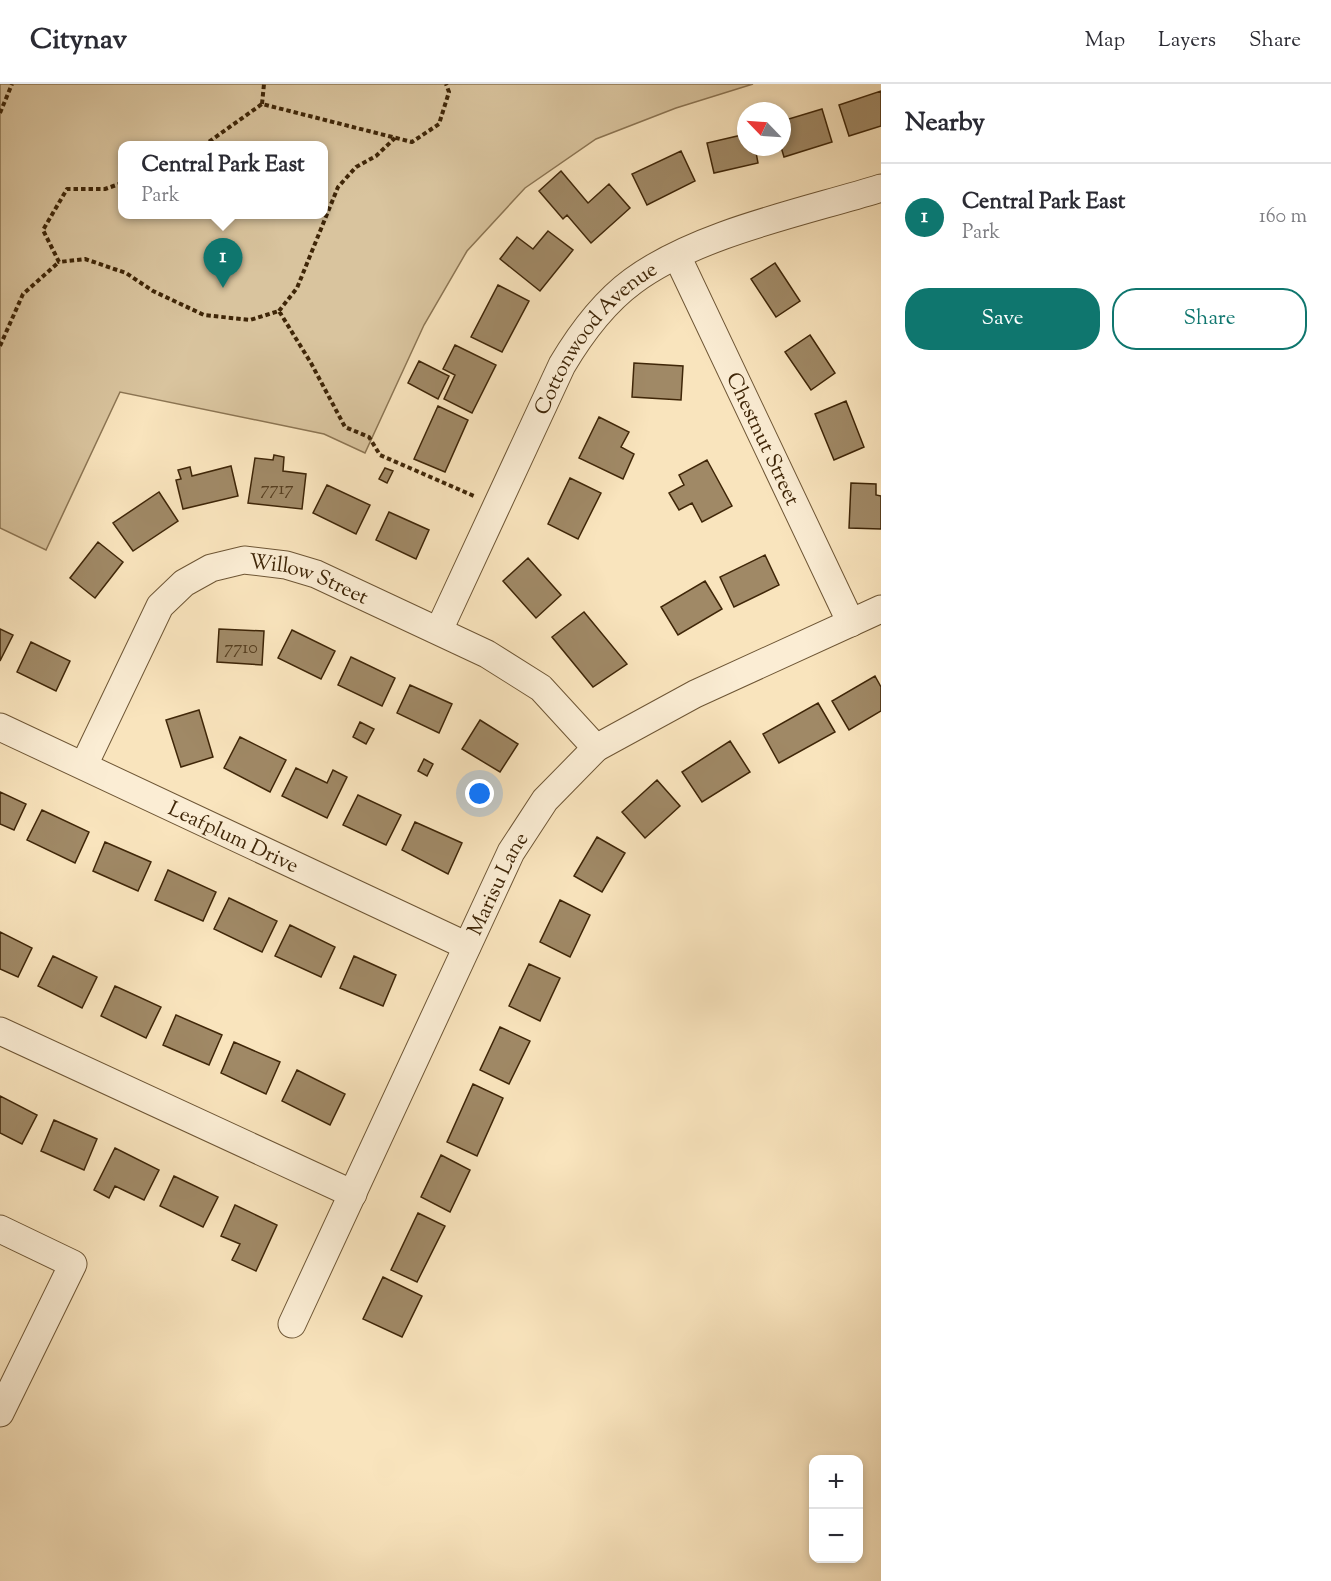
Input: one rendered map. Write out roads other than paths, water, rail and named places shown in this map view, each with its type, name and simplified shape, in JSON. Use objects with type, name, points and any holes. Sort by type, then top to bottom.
[{"type":"street","name":"Cottonwood Avenue","points":[[439,630],[550,390],[575,344],[615,296],[633,281],[677,256],[739,231],[881,188]]},
{"type":"street","name":"Chestnut Street","points":[[677,256],[851,623]]},
{"type":"street","name":"Willow Street","points":[[84,765],[160,606],[184,583],[211,568],[244,560],[286,565],[316,574],[487,654],[541,688],[596,748]]},
{"type":"street","name":"Marisu Lane","points":[[292,1324],[511,852],[545,800],[596,748],[695,693],[881,609]]},
{"type":"street","name":"Leafplum Drive","points":[[0,727],[467,945]]},
{"type":"street","points":[[0,1031],[352,1194]]},
{"type":"street","points":[[0,1230],[73,1264],[0,1413]]},
{"type":"place","name":"Central Park East","points":[[223,288]]}]
